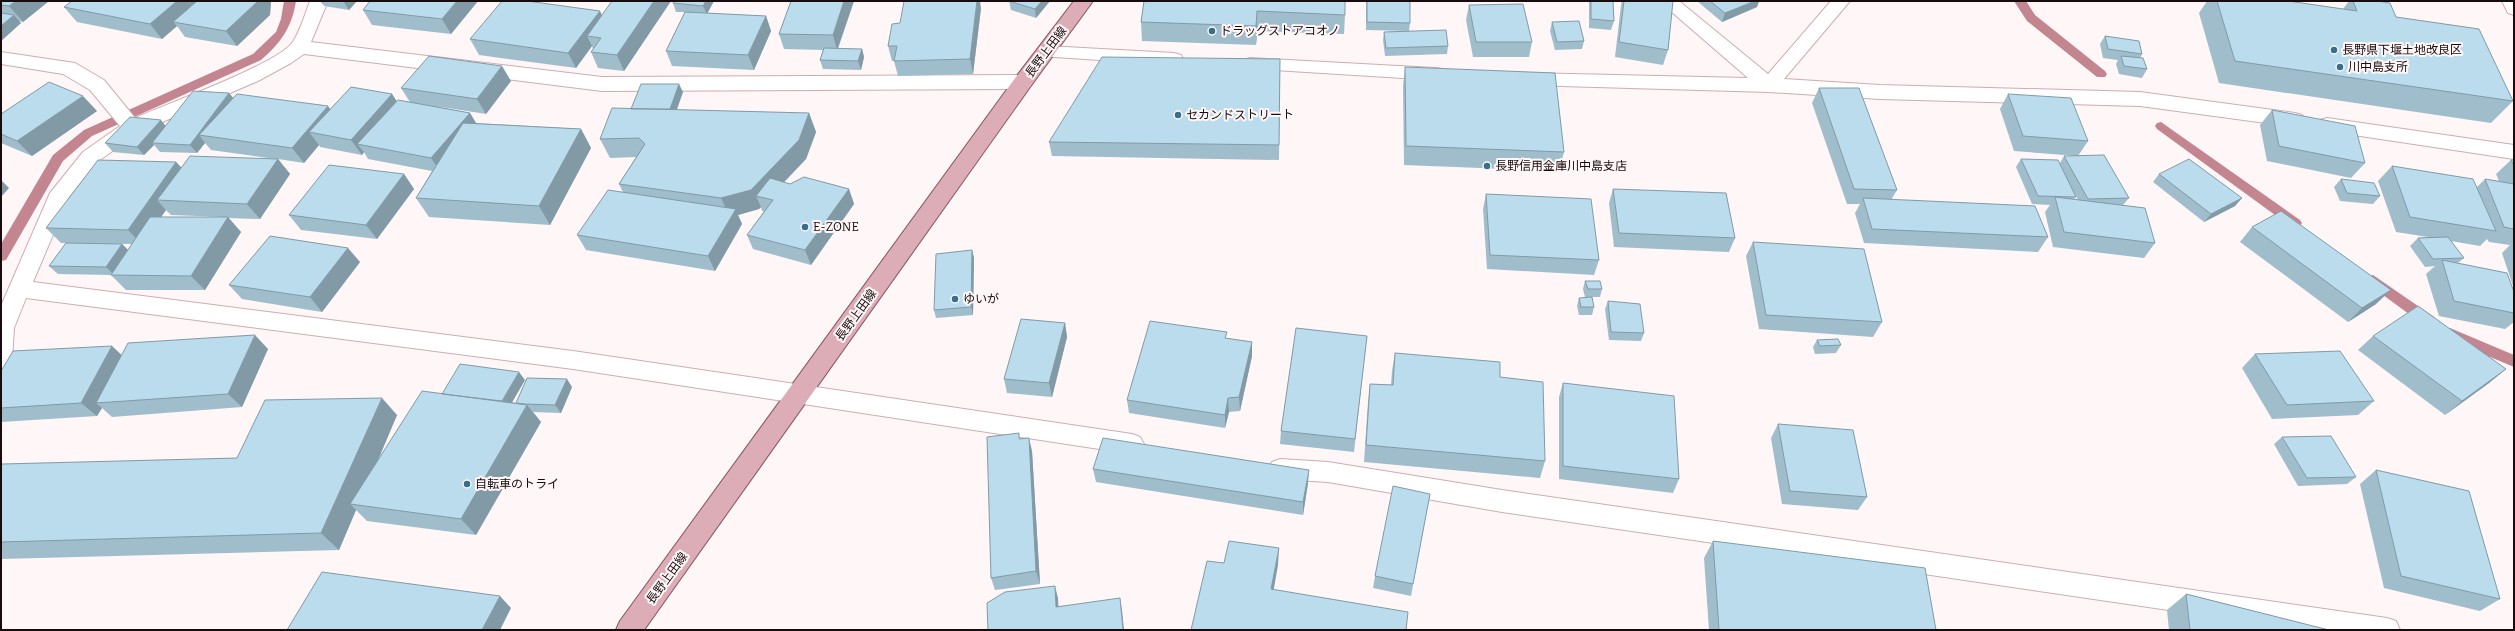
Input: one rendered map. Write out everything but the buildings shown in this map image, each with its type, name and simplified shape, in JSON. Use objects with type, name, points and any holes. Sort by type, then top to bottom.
[{"type":"main road","name":"長野上田線","points":[[629,630],[1023,82],[1084,1]]},
{"type":"street","points":[[1,360],[3,328],[60,193],[90,157],[130,124],[252,76],[284,59],[300,47],[319,1]]},
{"type":"street","points":[[1668,1],[1769,85]]},
{"type":"street","points":[[1769,85],[1841,1]]},
{"type":"street","points":[[2511,1],[2514,9]]},
{"type":"street","points":[[300,47],[602,84],[1023,82]]},
{"type":"street","points":[[1047,52],[1189,60]]},
{"type":"street","points":[[1,58],[68,68],[97,85],[130,124]]},
{"type":"street","points":[[1228,62],[1457,75]]},
{"type":"street","points":[[1504,78],[1769,85],[1888,92],[2140,99],[2514,152]]},
{"type":"street","points":[[20,289],[573,360],[1158,448]]},
{"type":"street","points":[[1258,467],[1328,472],[1510,502],[2387,630]]},
{"type":"waterway","points":[[1,256],[58,158],[88,133],[257,57],[271,45],[281,33],[287,19],[290,1]]},
{"type":"waterway","points":[[2020,1],[2031,18],[2101,74]]},
{"type":"waterway","points":[[2161,126],[2295,223]]},
{"type":"waterway","points":[[2373,280],[2429,321]]},
{"type":"waterway","points":[[2450,334],[2514,361]]},
{"type":"place","name":"ドラッグストアコオノ","points":[[1212,31]]},
{"type":"place","name":"長野県下堰土地改良区","points":[[2334,50]]},
{"type":"place","name":"川中島支所","points":[[2340,67]]},
{"type":"place","name":"セカンドストリート","points":[[1178,115]]},
{"type":"place","name":"長野信用金庫川中島支店","points":[[1487,166]]},
{"type":"place","name":"E-ZONE","points":[[805,227]]},
{"type":"place","name":"ゆいが","points":[[955,299]]},
{"type":"place","name":"自転車のトライ","points":[[467,484]]}]
